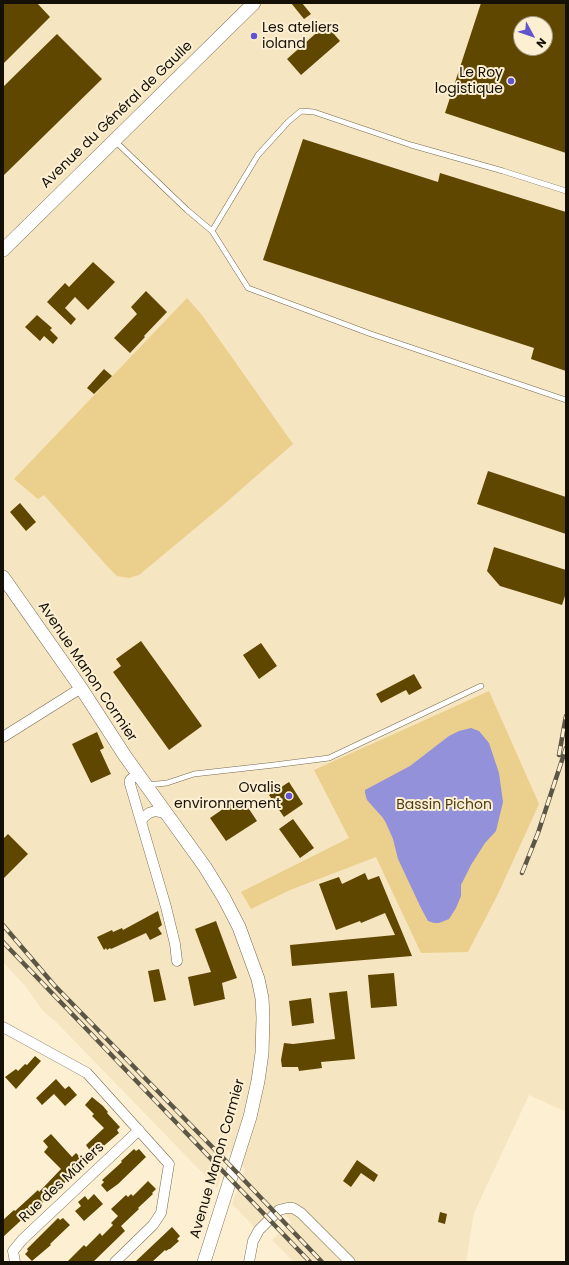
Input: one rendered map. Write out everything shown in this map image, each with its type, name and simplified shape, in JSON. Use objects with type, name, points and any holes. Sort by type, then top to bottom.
[{"type":"street","name":"Avenue du Général de Gaulle","points":[[3,250],[254,3]]},
{"type":"street","name":"Avenue Manon Cormier","points":[[3,577],[81,688],[137,774],[205,867],[224,898],[239,927],[258,979],[262,998],[263,1018],[262,1053],[258,1081],[250,1117],[204,1262]]},
{"type":"street","points":[[3,737],[81,688]]},
{"type":"street","points":[[137,774],[130,780],[130,784],[174,936],[177,961]]},
{"type":"street","points":[[141,822],[149,813],[156,811],[166,813]]},
{"type":"street","points":[[3,1027],[87,1073],[169,1164],[161,1212],[153,1225],[115,1262]]},
{"type":"street","name":"Rue des Mûriers","points":[[15,1262],[13,1251],[23,1239],[139,1130]]},
{"type":"street","points":[[249,1262],[253,1241],[259,1230],[279,1210],[286,1208],[293,1208],[301,1213],[350,1262]]},
{"type":"lane","points":[[212,231],[258,155],[288,122],[301,111],[314,112],[411,145],[504,171],[566,191]]},
{"type":"lane","points":[[114,140],[187,210],[212,231],[248,288],[371,334],[566,400]]},
{"type":"lane","points":[[146,785],[167,783],[194,774],[274,766],[329,758],[481,686]]},
{"type":"shaded area","points":[[3,3],[566,3],[566,1112],[529,1095],[474,1213],[466,1262],[294,1262],[272,1240],[291,1222],[278,1204],[254,1227],[232,1204],[245,1169],[228,1150],[217,1188],[57,1023],[43,1011],[26,987],[3,962]]},
{"type":"green space","points":[[187,298],[202,315],[293,444],[222,506],[139,575],[129,578],[117,576],[44,495],[38,499],[14,479]]},
{"type":"green space","name":"Bassin Pichon","points":[[489,691],[539,804],[498,894],[468,952],[421,953],[376,857],[290,890],[251,909],[241,892],[349,838],[314,770]]},
{"type":"water","name":"Bassin Pichon","points":[[471,728],[479,731],[489,743],[499,773],[503,802],[496,831],[485,843],[471,865],[461,885],[461,896],[456,908],[449,919],[439,923],[434,923],[428,921],[421,908],[398,859],[393,839],[386,823],[367,800],[365,790],[410,766],[449,736],[459,731]]},
{"type":"building","points":[[3,3],[37,3],[50,17],[3,64]]},
{"type":"building","points":[[291,3],[302,3],[311,14],[304,19]]},
{"type":"building","name":"Le Roy logistique","points":[[481,3],[566,3],[566,153],[445,113]]},
{"type":"building","points":[[327,26],[340,41],[301,75],[287,59],[322,28],[322,30]]},
{"type":"building","points":[[57,34],[102,79],[3,176],[3,87]]},
{"type":"building","points":[[303,139],[438,182],[440,173],[566,212],[566,371],[531,359],[534,348],[263,260]]},
{"type":"building","points":[[93,262],[115,282],[88,310],[75,297],[65,308],[76,319],[71,325],[47,302],[65,283],[69,287]]},
{"type":"building","points":[[146,291],[167,312],[130,353],[114,338],[137,314],[131,307]]},
{"type":"building","points":[[37,315],[52,328],[50,330],[58,338],[53,344],[44,336],[40,341],[25,327]]},
{"type":"building","points":[[104,369],[112,376],[94,394],[87,388]]},
{"type":"building","points":[[488,471],[566,497],[566,534],[477,504]]},
{"type":"building","points":[[20,503],[36,522],[26,531],[10,512]]},
{"type":"building","points":[[494,547],[566,570],[566,593],[562,605],[500,586],[487,571]]},
{"type":"building","points":[[141,641],[202,726],[169,750],[113,672],[121,666],[116,659]]},
{"type":"building","points":[[261,643],[277,666],[259,679],[243,655]]},
{"type":"building","points":[[414,674],[422,688],[409,695],[406,690],[381,703],[376,694]]},
{"type":"building","points":[[97,732],[104,748],[100,750],[111,774],[91,783],[72,744]]},
{"type":"building","points":[[289,782],[303,804],[284,817],[269,795]]},
{"type":"building","points":[[236,800],[242,809],[247,806],[257,821],[226,841],[210,818]]},
{"type":"building","points":[[293,819],[314,848],[300,858],[279,829]]},
{"type":"building","points":[[8,834],[28,854],[3,879],[3,839]]},
{"type":"building","points":[[365,873],[368,880],[379,876],[412,956],[292,966],[290,945],[395,935],[385,913],[361,923],[360,921],[336,930],[319,884],[339,877],[342,884]]},
{"type":"building","points":[[158,911],[162,925],[158,928],[162,934],[150,940],[146,933],[111,949],[110,948],[107,950],[106,948],[104,950],[97,937],[112,930],[113,932],[122,928],[123,930]]},
{"type":"building","points":[[216,921],[237,978],[222,983],[225,999],[194,1006],[188,977],[211,972],[195,929]]},
{"type":"building","points":[[159,969],[166,1000],[154,1002],[148,971]]},
{"type":"building","points":[[394,973],[397,1006],[371,1008],[368,975]]},
{"type":"building","points":[[347,991],[355,1059],[321,1062],[322,1068],[299,1071],[298,1067],[282,1067],[281,1060],[284,1043],[293,1044],[335,1039],[329,993]]},
{"type":"building","points":[[311,998],[314,1023],[292,1026],[289,1001]]},
{"type":"building","points":[[35,1056],[41,1061],[16,1089],[5,1077],[16,1069],[18,1071],[25,1064],[27,1065]]},
{"type":"building","points":[[56,1079],[65,1089],[69,1086],[77,1095],[65,1106],[54,1094],[42,1105],[36,1098]]},
{"type":"building","points":[[92,1097],[103,1106],[108,1112],[107,1113],[120,1127],[117,1130],[119,1133],[93,1155],[86,1145],[104,1128],[92,1116],[94,1114],[85,1105]]},
{"type":"building","points":[[51,1134],[72,1157],[76,1153],[83,1160],[73,1170],[74,1171],[71,1174],[73,1175],[59,1188],[58,1186],[54,1188],[30,1215],[29,1213],[3,1237],[3,1220],[38,1190],[39,1192],[61,1169],[44,1152],[48,1147],[43,1141]]},
{"type":"building","points":[[134,1149],[136,1151],[139,1149],[146,1157],[118,1184],[107,1192],[101,1185],[104,1182],[102,1180]]},
{"type":"building","points":[[357,1160],[378,1175],[374,1182],[361,1173],[351,1187],[343,1181]]},
{"type":"building","points":[[148,1181],[156,1189],[152,1193],[153,1194],[138,1208],[139,1209],[121,1226],[125,1231],[93,1262],[67,1262],[84,1245],[86,1247],[100,1233],[102,1236],[113,1225],[111,1223],[118,1216],[111,1209],[126,1195],[128,1197],[131,1194],[133,1196]]},
{"type":"building","points":[[94,1194],[103,1204],[84,1221],[75,1211],[81,1206],[78,1202],[85,1196],[88,1200]]},
{"type":"building","points":[[440,1212],[447,1214],[445,1224],[438,1222]]},
{"type":"building","points":[[58,1218],[60,1220],[63,1218],[70,1225],[50,1244],[51,1245],[32,1261],[25,1254],[28,1251],[27,1249]]},
{"type":"building","points":[[172,1227],[180,1236],[177,1239],[179,1241],[170,1249],[165,1250],[152,1262],[135,1262]]},
{"type":"railway","points":[[559,755],[566,716]]},
{"type":"railway","points":[[522,873],[538,833],[566,748]]},
{"type":"railway","points":[[3,925],[54,985],[322,1262]]},
{"type":"railway","points":[[3,942],[310,1262]]},
{"type":"place","name":"Les ateliers ioland","points":[[254,36]]},
{"type":"place","name":"Le Roy logistique","points":[[511,81]]},
{"type":"place","name":"Ovalis environnement","points":[[289,796]]}]
